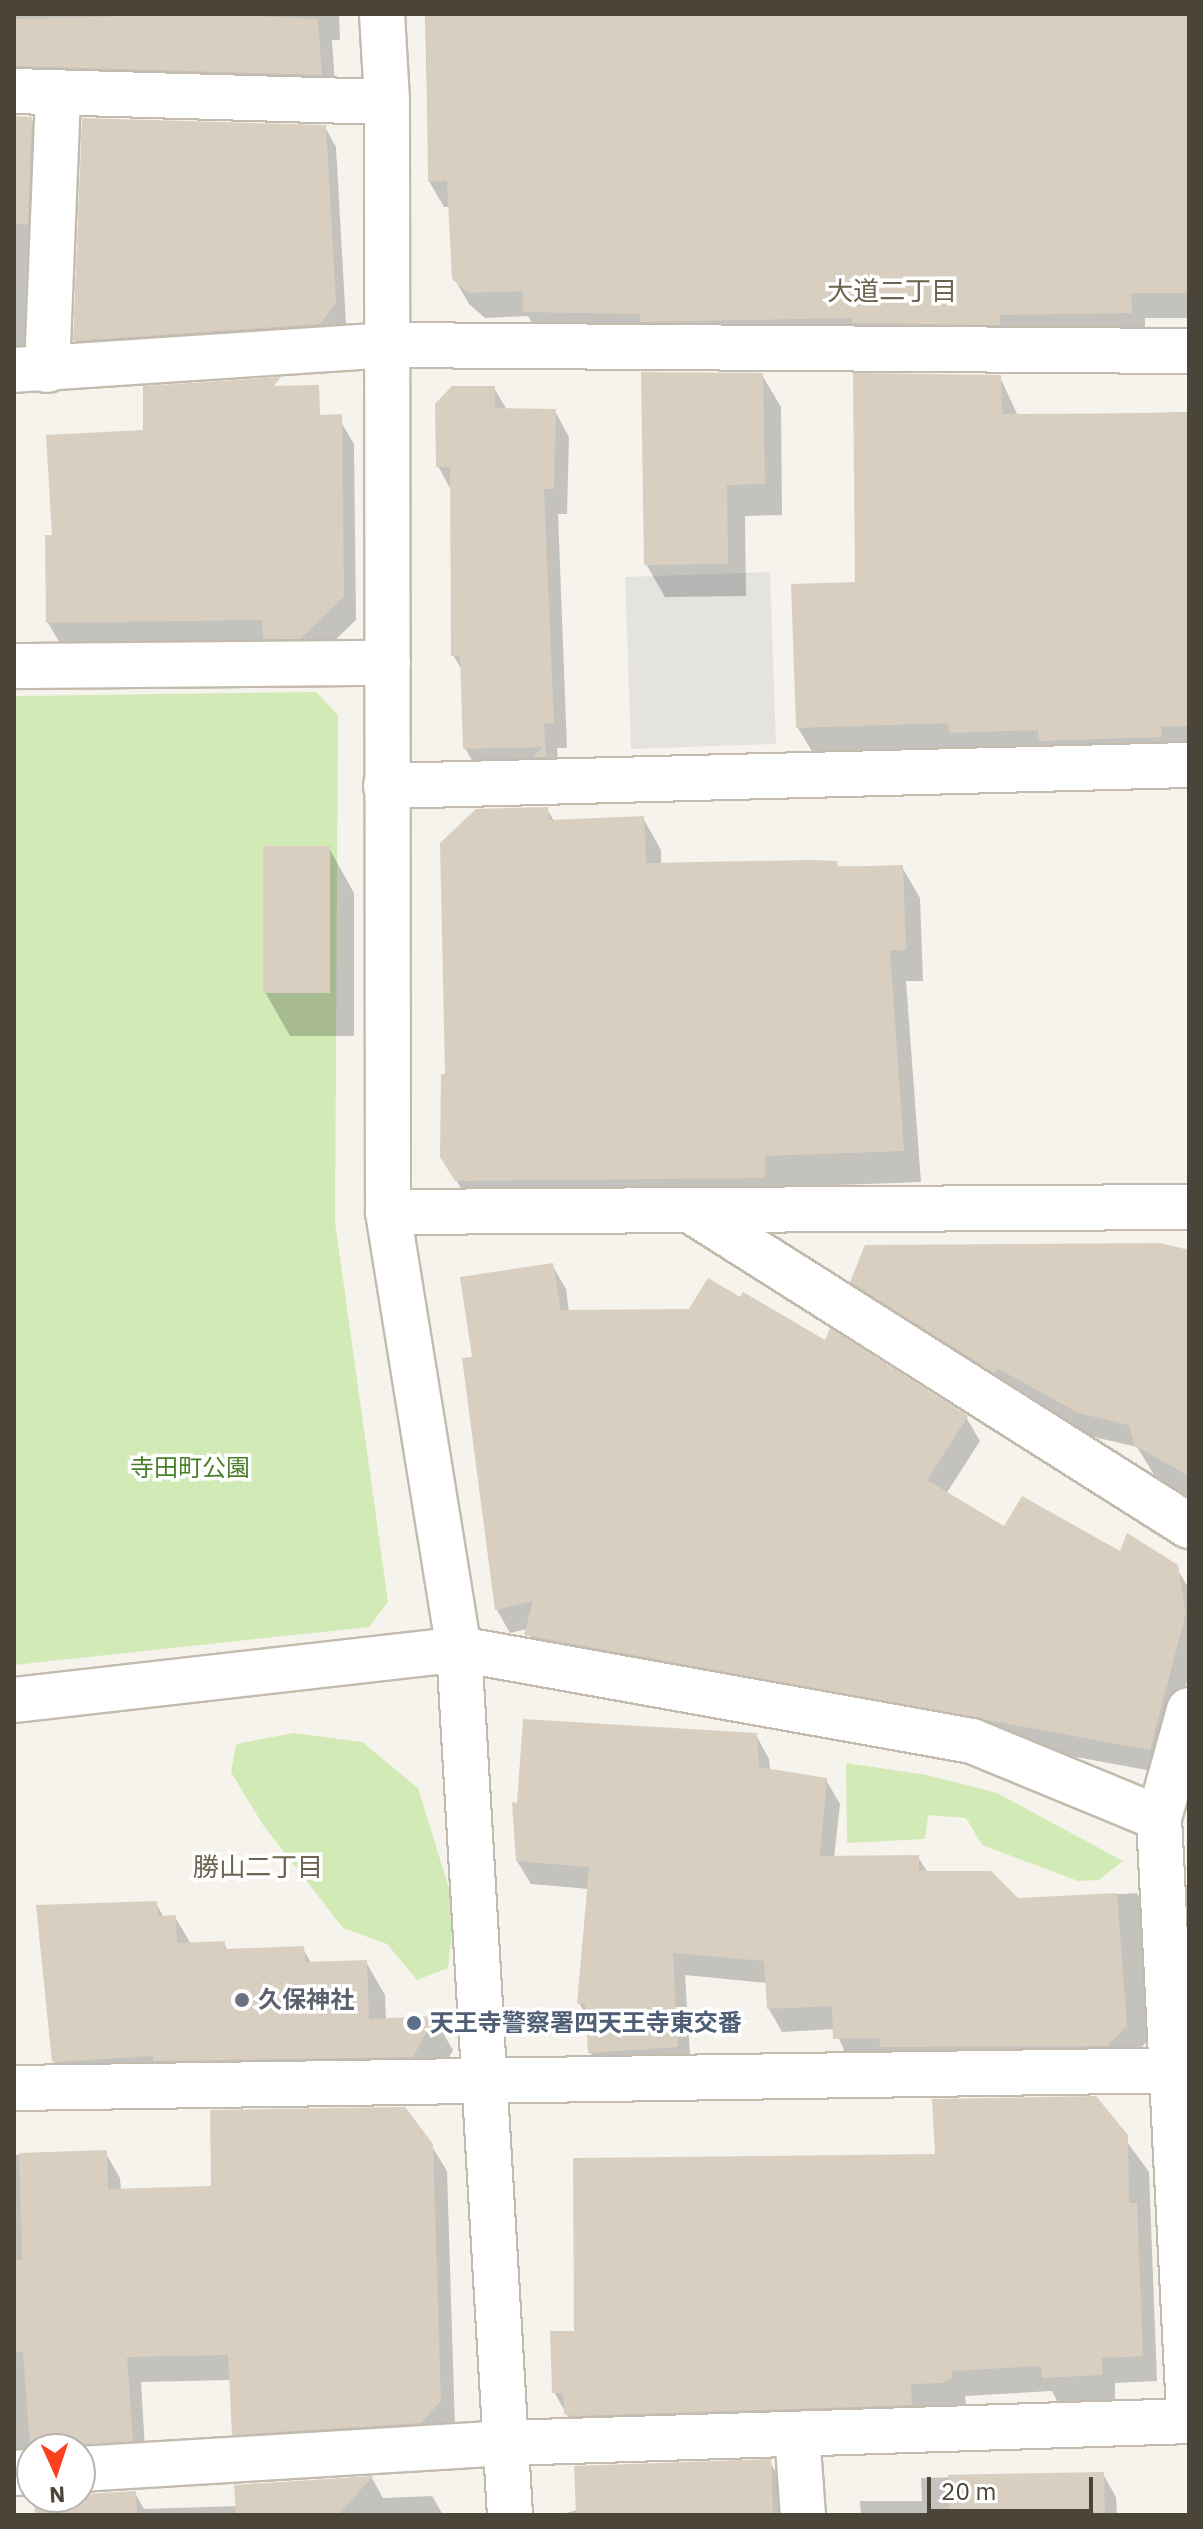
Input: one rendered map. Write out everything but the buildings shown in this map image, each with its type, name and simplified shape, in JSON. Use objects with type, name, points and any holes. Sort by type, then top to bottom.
[{"type":"street","points":[[382,14],[387,102],[388,1212],[459,1649],[510,2515]]},
{"type":"street","points":[[14,91],[58,95],[387,102]]},
{"type":"street","points":[[58,95],[30,370],[386,345],[1189,351]]},
{"type":"street","points":[[14,666],[388,663]]},
{"type":"street","points":[[386,786],[1189,765]]},
{"type":"street","points":[[388,1212],[1189,1207]]},
{"type":"street","points":[[693,1212],[1189,1526]]},
{"type":"street","points":[[14,1700],[459,1649],[972,1741],[1159,1818]]},
{"type":"street","points":[[1189,1710],[1159,1818],[1181,2070],[1189,2412]]},
{"type":"street","points":[[14,2088],[485,2077],[1181,2070]]},
{"type":"street","points":[[96,2468],[506,2443],[1189,2421]]},
{"type":"street","points":[[797,2434],[803,2515]]},
{"type":"green space","name":"寺田町公園","points":[[316,692],[338,715],[335,1222],[388,1602],[369,1627],[14,1665],[14,696]]},
{"type":"green space","points":[[294,1733],[362,1742],[418,1788],[455,1908],[448,1968],[417,1980],[387,1944],[343,1928],[263,1825],[231,1772],[236,1744]]},
{"type":"green space","points":[[846,1763],[927,1775],[997,1793],[1123,1861],[1099,1880],[1078,1881],[982,1845],[966,1818],[928,1815],[925,1839],[847,1843]]},
{"type":"shaded area","points":[[770,572],[776,744],[631,749],[625,577]]},
{"type":"place","name":"久保神社","points":[[242,2000]]},
{"type":"place","name":"天王寺警察署四天王寺東交番","points":[[414,2023]]},
{"type":"district","name":"大道二丁目","points":[[892,291]]},
{"type":"district","name":"勝山二丁目","points":[[258,1867]]}]
